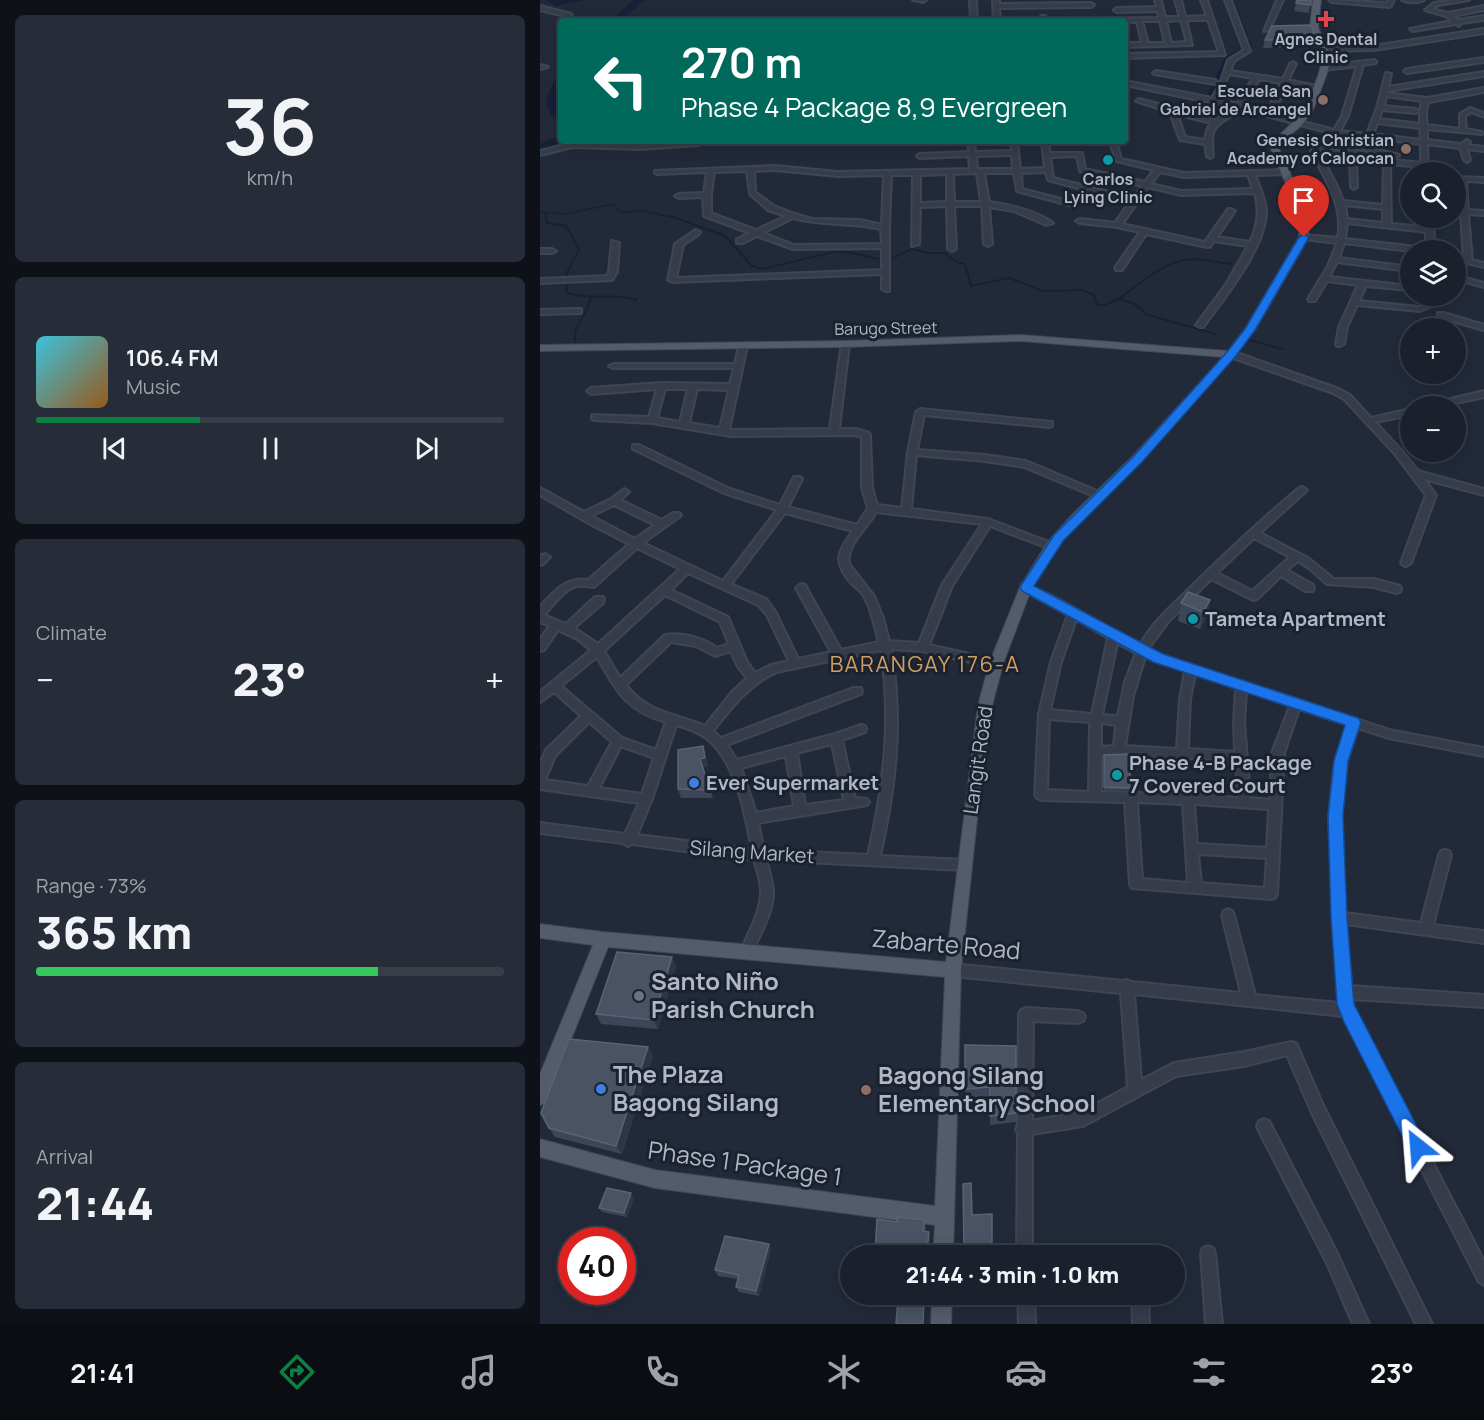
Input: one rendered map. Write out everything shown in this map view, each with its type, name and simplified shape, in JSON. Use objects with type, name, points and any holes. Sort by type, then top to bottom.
[{"type":"main road","points":[[1304,237],[1303,212],[1277,155],[1276,144],[1300,123],[1318,87],[1328,59],[1316,36],[1313,24],[1317,0]]},
{"type":"main road","name":"Langit Road","points":[[944,1245],[953,970],[981,729],[996,664],[1026,587],[1051,546],[1137,459],[1231,354],[1250,330],[1304,237]]},
{"type":"main road","name":"Barugo Street","points":[[540,348],[845,344],[1021,338],[1231,354]]},
{"type":"main road","name":"Zabarte Road","points":[[540,931],[603,939],[953,970]]},
{"type":"main road","points":[[540,1095],[603,939]]},
{"type":"main road","name":"Phase 1 Package 1","points":[[540,1148],[655,1179],[945,1217]]},
{"type":"main road","points":[[941,1324],[942,1305]]},
{"type":"street","points":[[916,0],[923,0]]},
{"type":"street","points":[[973,0],[974,18]]},
{"type":"street","points":[[1115,0],[1118,18]]},
{"type":"street","points":[[1138,0],[1140,10]]},
{"type":"street","points":[[1158,0],[1168,44]]},
{"type":"street","points":[[1128,45],[1190,44],[1178,0]]},
{"type":"street","points":[[1128,55],[1223,54],[1204,0]]},
{"type":"street","points":[[1214,100],[1231,60],[1247,51],[1228,0]]},
{"type":"street","points":[[1266,30],[1280,0]]},
{"type":"street","points":[[1332,0],[1390,3]]},
{"type":"street","points":[[1405,0],[1421,0]]},
{"type":"street","points":[[1468,0],[1483,8],[1448,15],[1428,10],[1436,4],[1468,0]]},
{"type":"street","points":[[997,18],[996,3],[1091,2],[1094,18]]},
{"type":"street","points":[[540,8],[569,15]]},
{"type":"street","points":[[1117,10],[1160,9]]},
{"type":"street","points":[[1448,15],[1470,33]]},
{"type":"street","points":[[1128,21],[1210,18]]},
{"type":"street","points":[[1413,29],[1484,18]]},
{"type":"street","points":[[1139,20],[1146,45]]},
{"type":"street","points":[[1323,49],[1374,48],[1484,31]]},
{"type":"street","points":[[1148,86],[1156,73],[1153,56]]},
{"type":"street","points":[[1407,71],[1484,60]]},
{"type":"street","points":[[1324,68],[1374,62]]},
{"type":"street","points":[[1312,299],[1336,260],[1344,221],[1341,203],[1314,151],[1336,132],[1345,116],[1361,63]]},
{"type":"street","points":[[1269,116],[1293,64]]},
{"type":"street","points":[[1446,64],[1483,92]]},
{"type":"street","points":[[1401,65],[1439,98]]},
{"type":"street","points":[[1227,72],[1318,87]]},
{"type":"street","points":[[1156,73],[1215,82]]},
{"type":"street","points":[[1349,157],[1369,137],[1385,92],[1388,74]]},
{"type":"street","points":[[1385,92],[1421,83],[1484,74]]},
{"type":"street","points":[[1210,156],[1208,134],[1214,122],[1238,108],[1257,77]]},
{"type":"street","points":[[1128,83],[1214,100],[1336,132],[1484,149]]},
{"type":"street","points":[[1385,92],[1427,100],[1483,92]]},
{"type":"street","points":[[1425,162],[1423,126],[1424,103],[1427,100]]},
{"type":"street","points":[[1139,101],[1172,108],[1214,122]]},
{"type":"street","points":[[1172,108],[1182,140],[1208,142]]},
{"type":"street","points":[[1380,108],[1416,111]]},
{"type":"street","points":[[1463,131],[1462,115],[1470,110],[1484,115]]},
{"type":"street","points":[[1375,122],[1482,131]]},
{"type":"street","points":[[1463,146],[1482,131]]},
{"type":"street","points":[[540,153],[573,144]]},
{"type":"street","points":[[595,144],[639,147],[697,144]]},
{"type":"street","points":[[971,144],[985,202],[988,244]]},
{"type":"street","points":[[1014,144],[1019,190],[1073,205]]},
{"type":"street","points":[[1046,144],[1050,179],[1136,201]]},
{"type":"street","points":[[1114,144],[1118,160],[1184,175],[1286,172]]},
{"type":"street","points":[[1463,146],[1467,160]]},
{"type":"street","points":[[1318,147],[1349,157],[1400,164]]},
{"type":"street","points":[[1358,147],[1396,155]]},
{"type":"street","points":[[920,156],[1015,153]]},
{"type":"street","points":[[1048,155],[1080,154],[1082,170],[1181,193],[1257,191]]},
{"type":"street","points":[[1349,157],[1354,187]]},
{"type":"street","points":[[1387,162],[1387,225]]},
{"type":"street","points":[[657,172],[775,168],[838,174],[1050,170]]},
{"type":"street","points":[[750,169],[752,193],[771,208],[812,221],[860,222],[885,228]]},
{"type":"street","points":[[1117,225],[1158,170]]},
{"type":"street","points":[[711,171],[707,214],[793,247],[886,246]]},
{"type":"street","points":[[915,244],[917,172]]},
{"type":"street","points":[[950,172],[952,249]]},
{"type":"street","points":[[886,288],[885,228],[888,173]]},
{"type":"street","points":[[1200,325],[1226,293],[1253,245],[1263,212],[1251,173]]},
{"type":"street","points":[[1466,179],[1484,180]]},
{"type":"street","points":[[679,196],[707,195]]},
{"type":"street","points":[[1031,213],[1045,198]]},
{"type":"street","points":[[916,206],[985,202],[1031,213],[1049,223]]},
{"type":"street","points":[[1341,203],[1386,207]]},
{"type":"street","points":[[1080,221],[1117,225],[1207,245],[1231,211]]},
{"type":"street","points":[[1466,212],[1484,213]]},
{"type":"street","points":[[740,242],[792,216]]},
{"type":"street","points":[[1344,221],[1430,230],[1430,240]]},
{"type":"street","points":[[1466,228],[1468,261],[1484,265]]},
{"type":"street","points":[[1119,268],[1144,231]]},
{"type":"street","points":[[696,232],[679,244],[672,280],[885,272]]},
{"type":"street","points":[[1304,237],[1400,247]]},
{"type":"street","points":[[1212,238],[1253,245]]},
{"type":"street","points":[[540,281],[605,279],[612,276],[615,243]]},
{"type":"street","points":[[540,251],[552,251]]},
{"type":"street","points":[[1336,260],[1400,268]]},
{"type":"street","points":[[1325,279],[1400,287]]},
{"type":"street","points":[[1466,280],[1484,285]]},
{"type":"street","points":[[1340,344],[1343,327],[1356,303],[1363,283]]},
{"type":"street","points":[[1356,303],[1420,309],[1425,306]]},
{"type":"street","points":[[540,312],[578,311]]},
{"type":"street","points":[[1441,315],[1484,328]]},
{"type":"street","points":[[834,432],[845,344]]},
{"type":"street","points":[[724,432],[743,346]]},
{"type":"street","points":[[1231,354],[1336,391],[1347,397],[1416,474],[1431,495],[1406,562]]},
{"type":"street","points":[[613,366],[738,366]]},
{"type":"street","points":[[591,391],[662,386],[734,387]]},
{"type":"street","points":[[652,420],[662,386]]},
{"type":"street","points":[[684,425],[693,386]]},
{"type":"street","points":[[1466,398],[1484,394]]},
{"type":"street","points":[[906,513],[912,452],[920,412],[1049,424]]},
{"type":"street","points":[[1368,421],[1400,414]]},
{"type":"street","points":[[595,417],[652,420],[724,432],[861,432],[867,436],[867,488],[873,508]]},
{"type":"street","points":[[636,447],[727,492],[859,529]]},
{"type":"street","points":[[912,452],[1026,464],[1099,495]]},
{"type":"street","points":[[1416,474],[1484,492]]},
{"type":"street","points":[[725,585],[783,509],[797,479]]},
{"type":"street","points":[[1119,750],[1122,721],[1142,651],[1156,630],[1252,533],[1302,490]]},
{"type":"street","points":[[540,491],[636,543],[767,607],[795,663]]},
{"type":"street","points":[[584,516],[614,501],[624,492]]},
{"type":"street","points":[[614,501],[662,524]]},
{"type":"street","points":[[873,508],[988,522],[1051,546]]},
{"type":"street","points":[[873,508],[845,551],[844,564],[873,605],[886,645],[894,687],[893,731],[884,813],[873,859]]},
{"type":"street","points":[[540,613],[572,583],[581,581],[590,584],[636,543],[676,515]]},
{"type":"street","points":[[923,647],[947,585],[988,522]]},
{"type":"street","points":[[1252,533],[1323,572],[1331,582],[1374,583],[1396,589]]},
{"type":"street","points":[[1210,574],[1253,596],[1296,557]]},
{"type":"street","points":[[540,698],[598,650],[687,569]]},
{"type":"street","points":[[1281,571],[1309,588]]},
{"type":"street","points":[[1026,587],[1142,651],[1191,669],[1419,742],[1484,752]]},
{"type":"street","points":[[801,588],[838,655]]},
{"type":"street","points":[[665,591],[722,618],[742,664],[753,678]]},
{"type":"street","points":[[540,647],[562,627],[599,600]]},
{"type":"street","points":[[1074,612],[1056,662],[1044,714],[1041,795],[1188,799],[1274,805]]},
{"type":"street","points":[[540,618],[562,627],[598,650],[619,685],[642,708],[706,732],[719,743],[733,766],[752,819],[767,892],[747,951]]},
{"type":"street","points":[[1095,797],[1096,719],[1114,635]]},
{"type":"street","points":[[619,685],[669,638],[685,639],[709,647],[715,652],[735,645]]},
{"type":"street","points":[[706,732],[753,678],[775,668],[795,663],[886,645],[923,647],[996,664]]},
{"type":"street","points":[[1182,754],[1185,699],[1191,669]]},
{"type":"street","points":[[554,686],[618,741],[660,756]]},
{"type":"street","points":[[1241,686],[1239,722],[1244,802]]},
{"type":"street","points":[[719,743],[857,691]]},
{"type":"street","points":[[1131,798],[1136,885],[1271,894],[1278,753],[1296,703]]},
{"type":"street","points":[[1044,714],[1122,721]]},
{"type":"street","points":[[540,778],[550,753],[588,716]]},
{"type":"street","points":[[628,841],[646,799],[672,720]]},
{"type":"street","points":[[1353,722],[1341,761],[1335,816],[1339,918],[1347,1010],[1484,1277]]},
{"type":"street","points":[[733,766],[861,729]]},
{"type":"street","points":[[836,738],[850,804]]},
{"type":"street","points":[[592,790],[618,741]]},
{"type":"street","points":[[791,750],[800,810]]},
{"type":"street","points":[[1095,752],[1119,750],[1240,757]]},
{"type":"street","points":[[540,784],[646,799]]},
{"type":"street","points":[[1188,799],[1195,889]]},
{"type":"street","points":[[752,819],[863,802]]},
{"type":"street","name":"Silang Market","points":[[540,828],[628,841],[759,855],[964,865]]},
{"type":"street","points":[[1192,849],[1273,853]]},
{"type":"street","points":[[1425,930],[1445,855]]},
{"type":"street","points":[[1228,915],[1249,998]]},
{"type":"street","points":[[1339,918],[1484,937]]},
{"type":"street","name":"Zabarte Road","points":[[953,970],[1249,998],[1347,1010]]},
{"type":"street","points":[[1127,986],[1135,1089]]},
{"type":"street","points":[[1345,992],[1484,1001]]},
{"type":"street","points":[[1024,1245],[1023,1129],[1026,1014],[1078,1017]]},
{"type":"street","points":[[1023,1129],[1083,1119],[1174,1070],[1244,1059],[1290,1048],[1317,1108],[1424,1324]]},
{"type":"street","points":[[1264,1126],[1332,1258],[1361,1324]]},
{"type":"street","points":[[1208,1253],[1214,1324]]},
{"type":"street","points":[[1026,1305],[1027,1324]]},
{"type":"street","points":[[1140,1305],[1141,1324]]},
{"type":"building","points":[[1297,0],[1311,0],[1311,5],[1296,3]]},
{"type":"building","points":[[1311,25],[1316,39],[1265,40],[1272,26]]},
{"type":"building","points":[[1188,592],[1210,600],[1203,612],[1181,603]]},
{"type":"building","name":"Ever Supermarket","points":[[703,746],[705,758],[700,759],[710,790],[678,789],[678,750]]},
{"type":"building","name":"Phase 4-B Package 7 Covered Court","points":[[1130,754],[1130,788],[1104,787],[1104,755]]},
{"type":"building","name":"Santo Niño Parish Church","points":[[617,952],[672,957],[653,1020],[596,1014]]},
{"type":"building","name":"The Plaza Bagong Silang","points":[[569,1039],[648,1047],[616,1146],[549,1128],[541,1113]]},
{"type":"building","points":[[965,1045],[1016,1046],[1016,1113],[990,1116],[990,1087],[965,1089]]},
{"type":"building","points":[[971,1183],[972,1215],[992,1214],[992,1245],[964,1245],[963,1184]]},
{"type":"building","points":[[607,1188],[631,1193],[624,1213],[599,1208]]},
{"type":"building","points":[[898,1217],[925,1220],[923,1231],[929,1232],[928,1245],[875,1245],[877,1219],[897,1222]]},
{"type":"building","points":[[725,1236],[769,1244],[756,1291],[736,1287],[739,1275],[715,1270]]},
{"type":"building","points":[[898,1305],[924,1305],[923,1324],[896,1324]]},
{"type":"waterway","points":[[550,0],[557,3],[579,0]]},
{"type":"waterway","points":[[618,18],[640,0]]},
{"type":"waterway","points":[[1199,113],[1195,109],[1196,106],[1201,100],[1212,96],[1229,59],[1247,47],[1229,0]]},
{"type":"waterway","points":[[558,83],[551,99],[551,104],[558,116]]},
{"type":"waterway","points":[[540,148],[558,139]]},
{"type":"waterway","points":[[540,212],[565,214],[613,204],[621,212],[644,211],[675,218]]},
{"type":"waterway","points":[[545,213],[546,218]]},
{"type":"waterway","points":[[546,216],[547,223],[566,226],[579,249],[566,275],[567,293],[637,300]]},
{"type":"waterway","points":[[671,216],[725,236],[752,266],[762,269],[834,252],[848,252],[878,259]]},
{"type":"waterway","points":[[891,259],[912,249],[928,253],[945,253],[956,262],[965,264],[971,286],[1009,278],[1043,291],[1082,290],[1094,295],[1097,305],[1105,305],[1119,299]]},
{"type":"waterway","points":[[1119,299],[1153,273],[1173,263],[1193,259],[1231,264]]},
{"type":"waterway","points":[[575,342],[576,329],[591,297]]},
{"type":"waterway","points":[[1119,299],[1133,303],[1148,315],[1216,334]]},
{"type":"waterway","points":[[1246,339],[1282,349]]},
{"type":"place","name":"Agnes Dental Clinic","points":[[1326,19]]},
{"type":"place","name":"Escuela San Gabriel de Arcangel","points":[[1323,100]]},
{"type":"place","name":"Genesis Christian Academy of Caloocan","points":[[1406,149]]},
{"type":"place","name":"Carlos Lying Clinic","points":[[1108,160]]},
{"type":"place","name":"Tameta Apartment","points":[[1193,619]]},
{"type":"place","name":"Phase 4-B Package 7 Covered Court","points":[[1117,775]]},
{"type":"place","name":"Ever Supermarket","points":[[694,783]]},
{"type":"place","name":"Santo Niño Parish Church","points":[[639,996]]},
{"type":"place","name":"The Plaza Bagong Silang","points":[[601,1089]]},
{"type":"place","name":"Bagong Silang Elementary School","points":[[866,1090]]},
{"type":"district","name":"BARANGAY 176-A","points":[[925,664]]},
{"type":"route","points":[[1304,237],[1250,330],[1231,354],[1137,459],[1058,538],[1026,587],[1158,658],[1353,722],[1341,761],[1335,816],[1339,918],[1346,1004],[1350,1016],[1418,1147]]}]
